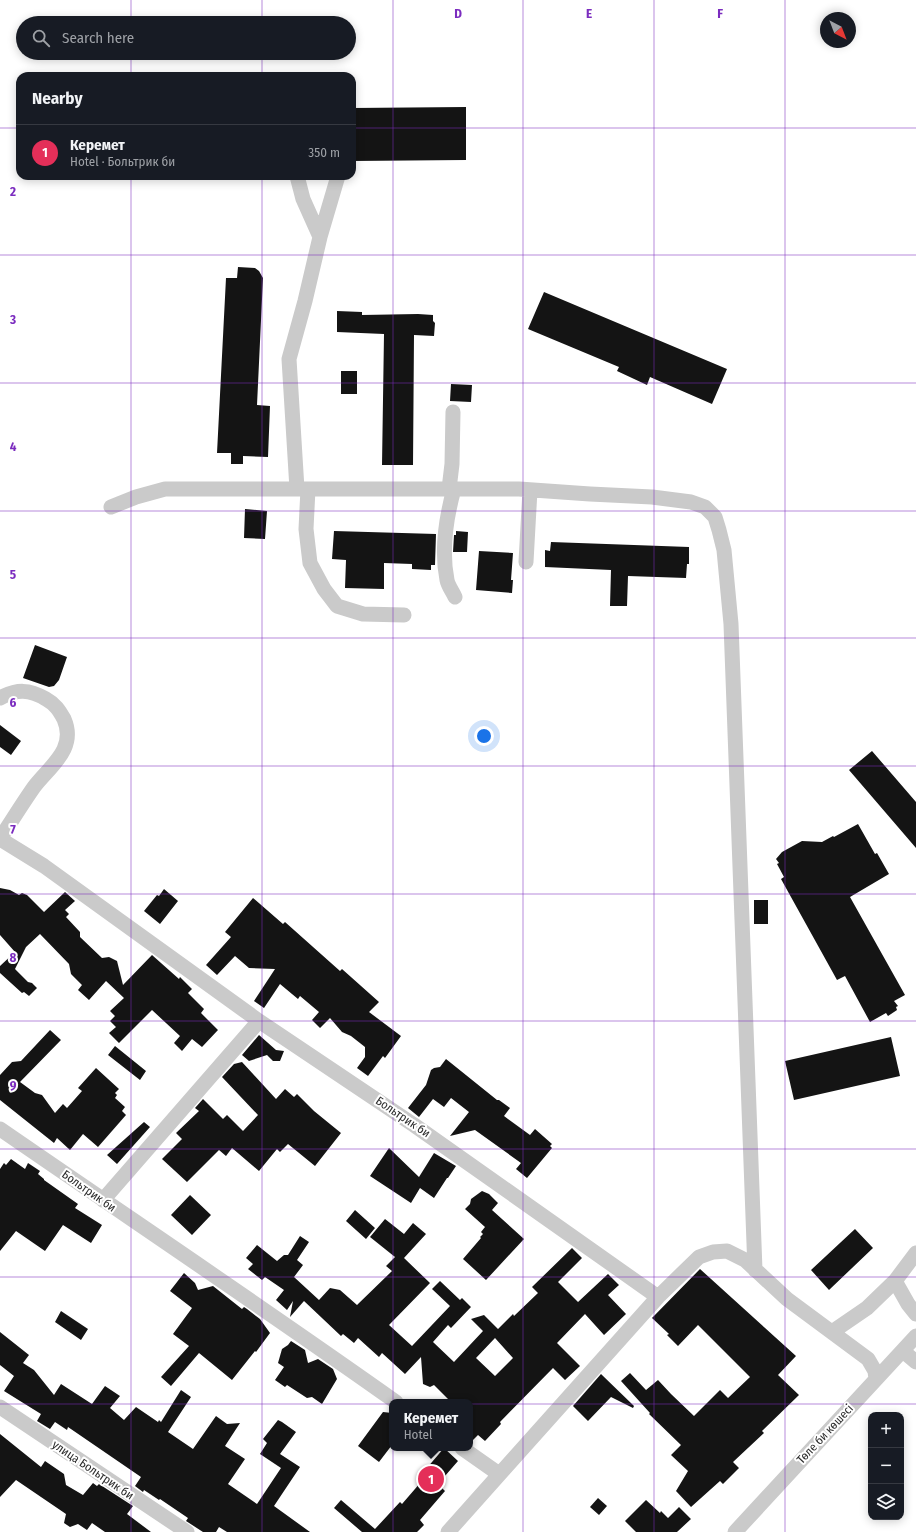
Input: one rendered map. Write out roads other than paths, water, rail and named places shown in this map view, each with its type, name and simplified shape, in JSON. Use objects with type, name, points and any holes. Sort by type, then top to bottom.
[{"type":"street","points":[[298,180],[303,199],[320,237]]},
{"type":"street","points":[[337,180],[320,237],[305,301],[289,359],[310,563],[324,589],[337,606],[363,614],[404,615]]},
{"type":"street","points":[[453,412],[452,489],[444,542],[447,581],[455,597]]},
{"type":"street","points":[[111,507],[136,497],[165,489],[530,490],[652,497],[691,502],[704,507],[715,518],[724,550],[731,624],[755,1270]]},
{"type":"street","points":[[526,562],[530,490]]},
{"type":"street","points":[[0,698],[12,692],[27,691],[40,695],[54,703],[65,721],[68,733],[66,745],[61,756],[34,787],[0,839]]},
{"type":"street","name":"Больтрик би","points":[[0,839],[44,866],[259,1021],[414,1125],[658,1297]]},
{"type":"street","points":[[103,1200],[259,1021]]},
{"type":"street","name":"Больтрик би","points":[[0,1129],[228,1286],[281,1320],[392,1399]]},
{"type":"street","points":[[448,1532],[658,1297],[698,1257],[713,1252],[727,1251],[745,1260],[788,1299],[868,1359],[875,1371],[876,1379]]},
{"type":"street","points":[[832,1332],[867,1308],[895,1281],[916,1253]]},
{"type":"street","points":[[895,1281],[908,1304],[916,1314]]},
{"type":"street","name":"Төле би көшесі","points":[[735,1532],[916,1336]]},
{"type":"street","points":[[903,1351],[916,1362]]},
{"type":"street","name":"улица Больтрик би","points":[[0,1407],[187,1532]]},
{"type":"street","points":[[466,1451],[499,1474]]},
{"type":"place","name":"Керемет","points":[[431,1479]]}]
